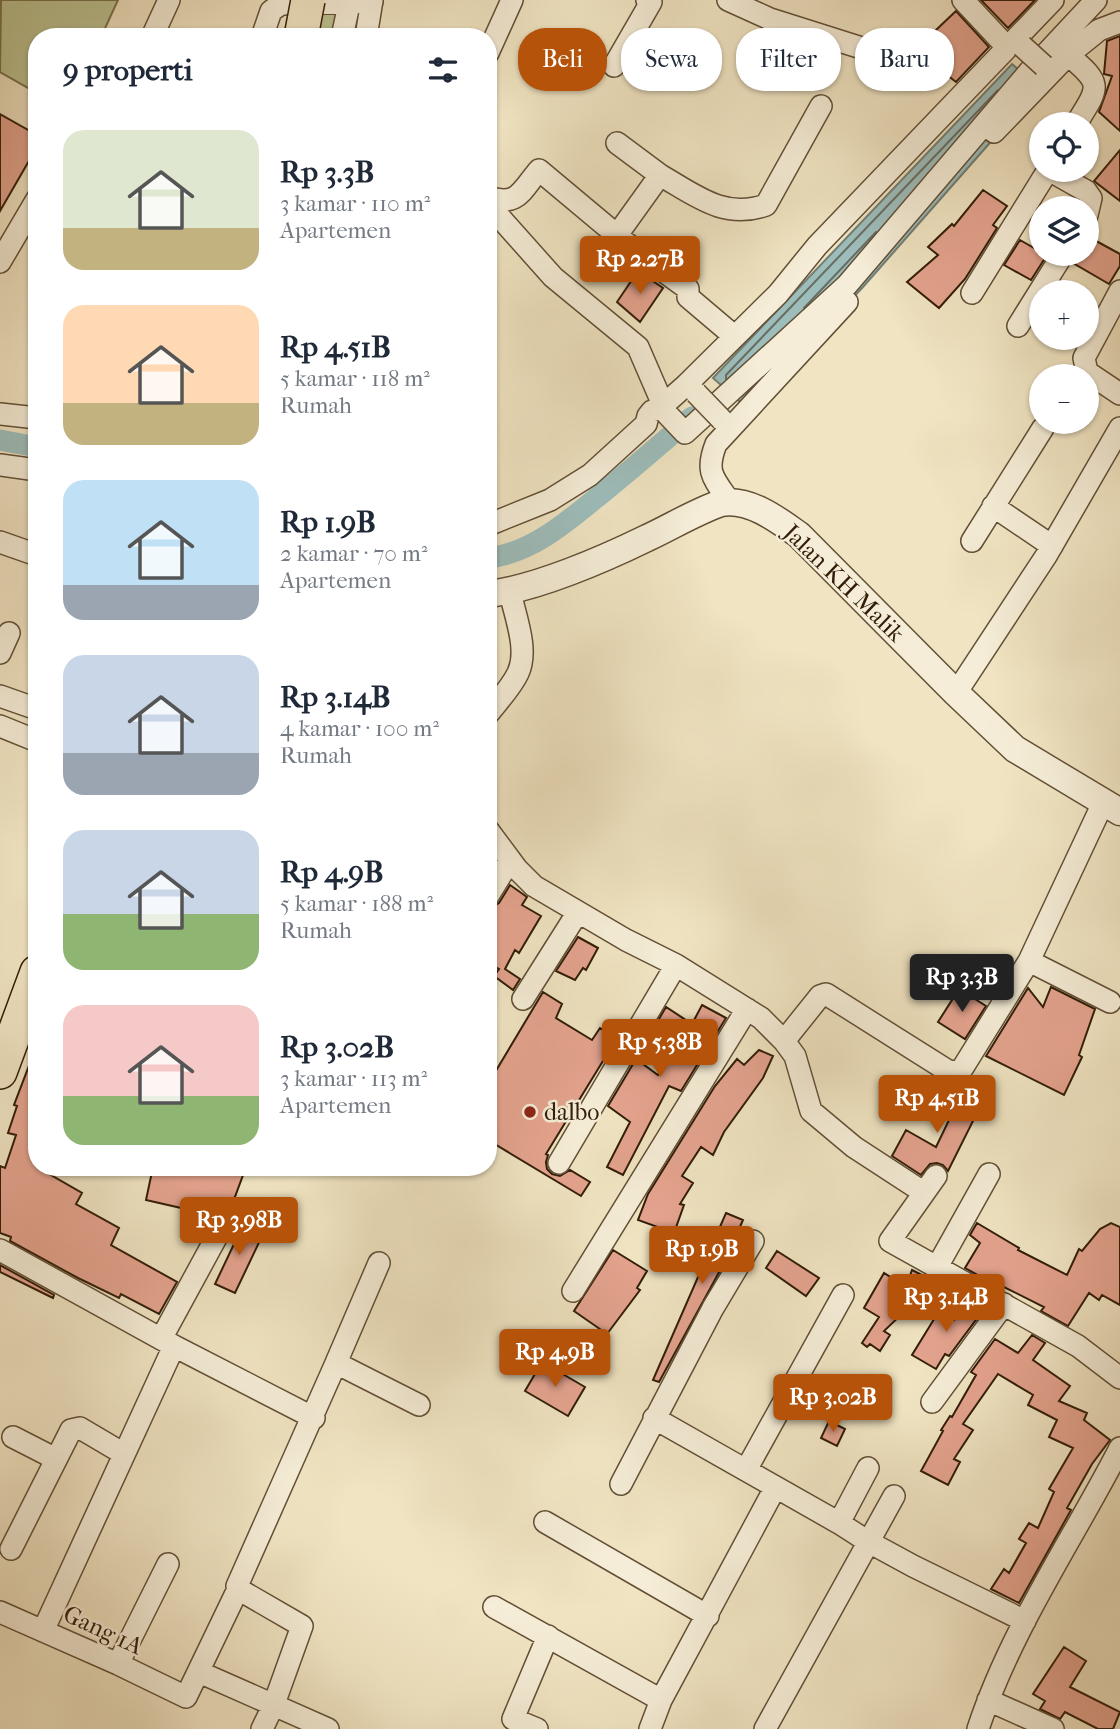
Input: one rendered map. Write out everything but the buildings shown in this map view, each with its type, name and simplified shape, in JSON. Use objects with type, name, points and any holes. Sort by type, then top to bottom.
[{"type":"main road","points":[[282,28],[287,0]]},
{"type":"main road","points":[[302,28],[308,0]]},
{"type":"main road","points":[[0,1072],[28,1011]]},
{"type":"street","points":[[156,28],[169,0]]},
{"type":"street","points":[[344,28],[350,0]]},
{"type":"street","points":[[497,33],[512,0]]},
{"type":"street","points":[[614,66],[651,0]]},
{"type":"street","points":[[728,0],[773,9],[855,44]]},
{"type":"street","points":[[962,0],[1048,69]]},
{"type":"street","points":[[497,521],[550,500],[590,475],[646,424],[652,411],[691,389],[734,336],[778,294],[817,246],[1014,43],[1052,0]]},
{"type":"street","points":[[497,214],[553,277],[638,347],[667,414],[685,432],[847,285],[1029,72],[1096,0]]},
{"type":"street","points":[[265,28],[271,10],[281,4],[372,1],[368,28]]},
{"type":"street","points":[[497,702],[512,683],[522,661],[522,650],[499,593],[610,554],[712,506],[730,502],[711,475],[709,462],[726,424],[898,246],[1048,69],[1099,30],[1120,22]]},
{"type":"street","points":[[1068,55],[1091,74],[1094,86],[1083,112]]},
{"type":"street","points":[[617,143],[660,175],[706,202],[730,210],[750,211],[766,205],[821,106]]},
{"type":"street","points":[[497,200],[514,200],[539,170],[617,236],[688,289],[688,297],[734,336]]},
{"type":"street","points":[[617,236],[660,175]]},
{"type":"street","points":[[972,293],[1041,182]]},
{"type":"street","points":[[1070,182],[1090,196]]},
{"type":"street","points":[[0,262],[28,233]]},
{"type":"street","points":[[1018,326],[1056,266]]},
{"type":"street","points":[[1120,291],[1084,358],[1087,372],[1120,394]]},
{"type":"street","points":[[691,389],[726,424]]},
{"type":"street","points":[[0,414],[28,417]]},
{"type":"street","points":[[956,693],[1052,546],[1120,428]]},
{"type":"street","points":[[972,541],[1038,434]]},
{"type":"street","points":[[0,465],[28,469]]},
{"type":"street","name":"Jalan KH Malik","points":[[730,502],[751,506],[777,519],[799,535],[1015,749],[1112,808]]},
{"type":"street","points":[[993,506],[1052,546]]},
{"type":"street","points":[[0,542],[28,552]]},
{"type":"street","points":[[0,653],[9,633]]},
{"type":"street","points":[[0,695],[28,706]]},
{"type":"street","points":[[0,726],[28,737]]},
{"type":"street","points":[[784,1041],[820,996],[826,994],[948,1071],[958,1072],[967,1064],[1029,961],[1112,808]]},
{"type":"street","points":[[497,842],[534,886],[676,965],[761,1018],[784,1041],[794,1056],[811,1111],[854,1147],[929,1184],[891,1241],[1078,1346],[1120,1378]]},
{"type":"street","points":[[497,881],[510,860]]},
{"type":"street","points":[[523,999],[578,912]]},
{"type":"street","points":[[1029,961],[1110,1002]]},
{"type":"street","points":[[559,1163],[676,965]]},
{"type":"street","points":[[573,1291],[747,1009]]},
{"type":"street","points":[[937,1267],[989,1174]]},
{"type":"street","points":[[43,1631],[124,1454],[167,1343],[223,1225]]},
{"type":"street","points":[[621,1484],[713,1308],[752,1241]]},
{"type":"street","points":[[0,1250],[167,1343],[314,1418]]},
{"type":"street","points":[[328,1729],[199,1672],[314,1418],[379,1263]]},
{"type":"street","points":[[746,1470],[843,1296]]},
{"type":"street","points":[[932,1402],[1004,1304]]},
{"type":"street","points":[[336,1363],[419,1405]]},
{"type":"street","points":[[654,1418],[839,1523],[867,1542],[1025,1621]]},
{"type":"street","points":[[11,1549],[69,1432],[76,1428],[124,1454]]},
{"type":"street","points":[[13,1437],[56,1459]]},
{"type":"street","points":[[978,1729],[988,1700],[1025,1621],[1114,1477],[1120,1448]]},
{"type":"street","points":[[839,1523],[868,1468]]},
{"type":"street","points":[[650,1729],[661,1700],[775,1488]]},
{"type":"street","points":[[765,1729],[894,1496]]},
{"type":"street","points":[[545,1522],[708,1616]]},
{"type":"street","points":[[118,1664],[167,1564]]},
{"type":"street","points":[[238,1589],[302,1626],[274,1704],[261,1729]]},
{"type":"street","points":[[494,1607],[661,1700]]},
{"type":"street","name":"Gang 1A","points":[[0,1612],[118,1664],[184,1698],[190,1692],[199,1672]]},
{"type":"street","points":[[537,1729],[511,1724],[548,1636]]},
{"type":"street","points":[[988,1700],[1053,1729]]},
{"type":"green space","points":[[1,0],[118,0],[105,28],[28,28],[28,88],[0,72]]},
{"type":"green space","points":[[318,9],[336,10],[345,28],[315,28]]},
{"type":"water","points":[[1012,64],[1039,87],[863,287],[748,409],[713,378]]},
{"type":"waterway","points":[[497,556],[520,550],[562,525],[692,417]]},
{"type":"waterway","points":[[0,440],[28,445]]},
{"type":"place","name":"dalbo","points":[[530,1112]]}]
